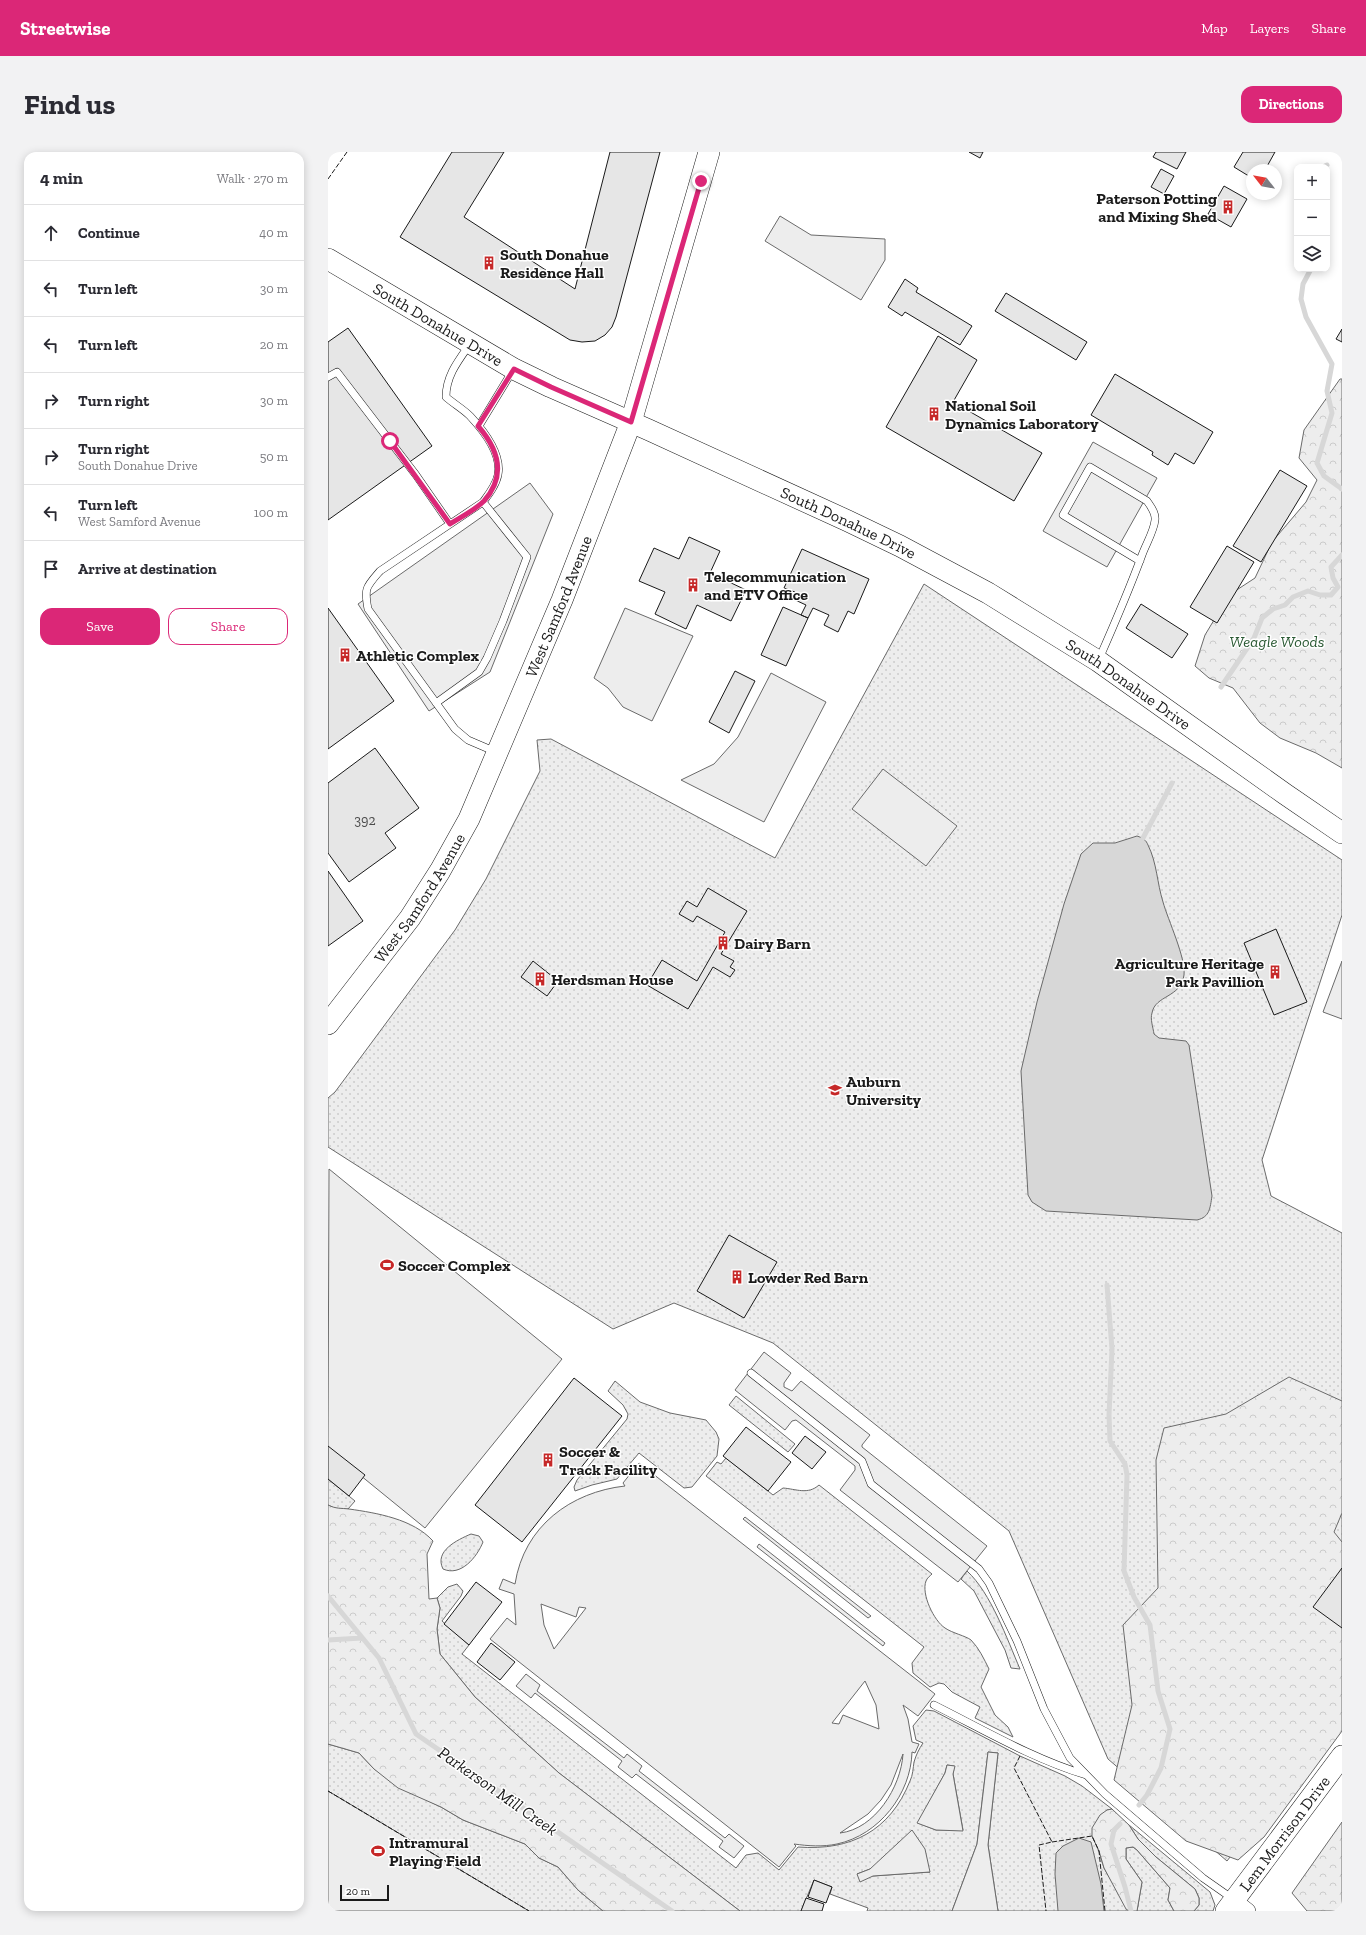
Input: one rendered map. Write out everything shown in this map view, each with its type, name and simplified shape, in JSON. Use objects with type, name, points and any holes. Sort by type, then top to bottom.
[{"type":"street","name":"West Samford Avenue","points":[[328,1024],[410,918],[440,871],[469,819],[498,753],[562,600],[631,422],[709,152]]},
{"type":"street","name":"South Donahue Drive","points":[[328,259],[514,369],[551,387],[745,473],[900,546],[988,593],[1098,661],[1278,790],[1342,833]]},
{"type":"street","name":"Lem Morrison Drive","points":[[1236,1907],[1342,1756]]},
{"type":"lane","points":[[470,343],[454,366],[446,385],[446,397],[469,415],[494,450],[499,465],[498,477],[491,491],[483,502],[380,571],[365,593],[368,609],[455,729],[468,740],[498,753]]},
{"type":"lane","points":[[478,426],[514,369]]},
{"type":"lane","points":[[328,377],[337,372],[416,475],[450,524]]},
{"type":"lane","points":[[1098,661],[1118,617],[1140,561],[1156,520],[1153,510],[1147,501],[1090,467],[1063,516],[1140,561]]},
{"type":"lane","points":[[436,703],[479,672],[488,658],[527,557],[483,502]]},
{"type":"lane","points":[[750,1373],[862,1461],[871,1484],[979,1570],[989,1583],[1014,1634],[1044,1709],[1070,1758],[1105,1794],[1236,1907]]},
{"type":"lane","points":[[934,1705],[1054,1764],[1087,1775]]},
{"type":"green space","name":"Weagle Woods","points":[[1340,379],[1342,379],[1342,768],[1316,753],[1280,738],[1260,723],[1233,688],[1209,678],[1195,666],[1205,635],[1229,595],[1255,578],[1272,542],[1306,502],[1317,480],[1299,458],[1304,430]]},
{"type":"green space","points":[[924,584],[1342,860],[1342,915],[1262,1160],[1271,1196],[1342,1233],[1342,1711],[1227,1861],[1108,1759],[1009,1531],[773,1343],[674,1303],[613,1329],[328,1147],[328,1098],[335,1092],[455,930],[486,879],[540,771],[537,740],[551,739],[775,858]]},
{"type":"green space","points":[[1289,1377],[1342,1401],[1342,1513],[1334,1532],[1342,1542],[1342,1731],[1264,1837],[1238,1860],[1186,1841],[1114,1780],[1132,1705],[1123,1625],[1158,1588],[1156,1460],[1164,1428],[1226,1414]]},
{"type":"green space","points":[[615,1381],[640,1402],[670,1413],[706,1420],[716,1432],[719,1439],[717,1456],[692,1487],[684,1488],[639,1453],[617,1479],[575,1491],[574,1487],[577,1480],[627,1419],[628,1414],[623,1405],[608,1391]]},
{"type":"green space","points":[[736,1396],[795,1444],[788,1452],[729,1405]]},
{"type":"green space","points":[[726,1458],[773,1495],[783,1488],[806,1491],[819,1485],[932,1574],[926,1580],[925,1586],[925,1593],[930,1607],[941,1625],[971,1640],[979,1650],[989,1669],[981,1687],[995,1715],[1008,1727],[1013,1737],[975,1718],[980,1707],[952,1692],[944,1684],[939,1683],[930,1687],[913,1673],[912,1663],[924,1647],[706,1476],[717,1462],[721,1464]]},
{"type":"green space","points":[[328,1479],[355,1501],[348,1509],[336,1509],[328,1505]]},
{"type":"green space","points":[[328,1505],[336,1508],[349,1509],[394,1518],[425,1533],[433,1541],[427,1554],[429,1599],[437,1598],[440,1608],[437,1629],[440,1654],[475,1697],[559,1773],[740,1911],[603,1911],[578,1890],[558,1867],[539,1858],[525,1844],[463,1820],[441,1807],[398,1788],[374,1769],[359,1753],[328,1744]]},
{"type":"green space","points":[[471,1534],[479,1536],[483,1542],[477,1554],[462,1568],[450,1571],[443,1569],[441,1563],[442,1557],[448,1547],[459,1539]]},
{"type":"green space","points":[[967,1571],[984,1591],[998,1617],[1020,1669],[1011,1668],[1005,1650],[974,1591],[961,1579]]},
{"type":"green space","points":[[457,1584],[463,1591],[461,1596],[442,1621],[469,1645],[462,1654],[736,1868],[746,1855],[758,1853],[779,1870],[798,1847],[835,1845],[851,1841],[880,1825],[892,1813],[902,1798],[911,1779],[915,1759],[923,1743],[916,1740],[913,1726],[926,1710],[934,1711],[1020,1756],[1065,1776],[1082,1786],[1112,1809],[1107,1810],[1092,1836],[1099,1851],[1104,1868],[1129,1911],[998,1911],[988,1845],[998,1753],[988,1752],[977,1844],[952,1911],[867,1911],[868,1908],[830,1894],[832,1887],[814,1880],[801,1911],[740,1911],[559,1773],[475,1697],[440,1654],[437,1629],[440,1608],[437,1598],[448,1587]],"holes":[[[947,1765],[954,1766],[953,1774],[963,1830],[936,1830],[918,1823],[945,1773]],[[870,1869],[930,1872],[873,1876],[857,1874]]]},
{"type":"green space","points":[[328,1744],[359,1753],[374,1769],[420,1797],[463,1820],[525,1844],[539,1858],[558,1867],[578,1890],[603,1911],[529,1911],[328,1791]]},
{"type":"green space","points":[[1112,1809],[1129,1825],[1138,1839],[1156,1857],[1195,1889],[1199,1898],[1199,1905],[1194,1911],[1174,1911],[1168,1900],[1170,1888],[1133,1847],[1126,1848],[1126,1859],[1142,1882],[1137,1911],[1129,1911],[1126,1909],[1104,1868],[1099,1851],[1092,1836],[1092,1828],[1100,1815],[1107,1810]]},
{"type":"green space","points":[[1342,1822],[1342,1911],[1307,1911],[1292,1893]]},
{"type":"green space","points":[[1129,1825],[1210,1892],[1215,1905],[1213,1911],[1194,1911],[1199,1905],[1199,1898],[1195,1889],[1156,1857],[1138,1839]]},
{"type":"green space","points":[[1133,1847],[1170,1888],[1168,1900],[1174,1911],[1137,1911],[1142,1882],[1126,1859],[1126,1848]]},
{"type":"shaded area","points":[[780,216],[811,235],[885,239],[885,260],[861,300],[765,241]]},
{"type":"shaded area","points":[[1093,442],[1157,478],[1107,567],[1043,531]]},
{"type":"shaded area","points":[[530,483],[553,514],[490,672],[429,711],[358,604]]},
{"type":"shaded area","points":[[625,608],[693,636],[652,721],[623,707],[608,688],[594,678]]},
{"type":"shaded area","points":[[771,673],[826,702],[764,822],[681,780],[714,764],[738,737]]},
{"type":"shaded area","points":[[883,769],[957,826],[926,866],[852,809]]},
{"type":"shaded area","points":[[1137,836],[1145,840],[1151,852],[1159,888],[1180,949],[1184,968],[1182,982],[1178,988],[1154,1007],[1151,1018],[1154,1034],[1159,1038],[1186,1041],[1189,1045],[1212,1196],[1209,1211],[1205,1217],[1197,1220],[1046,1211],[1032,1202],[1028,1195],[1021,1071],[1037,1002],[1064,904],[1081,854],[1093,843],[1115,843]]},
{"type":"shaded area","points":[[1342,961],[1342,1019],[1323,1012]]},
{"type":"shaded area","name":"Soccer Complex","points":[[329,1169],[562,1359],[425,1528],[328,1449]]},
{"type":"shaded area","points":[[764,1352],[791,1373],[784,1383],[784,1387],[792,1391],[801,1381],[870,1435],[862,1447],[987,1546],[958,1582],[840,1490],[855,1470],[855,1466],[796,1420],[792,1421],[785,1430],[735,1390]]},
{"type":"shaded area","points":[[639,1463],[935,1694],[918,1716],[903,1705],[908,1719],[912,1742],[919,1744],[915,1753],[912,1752],[906,1783],[899,1797],[879,1822],[866,1832],[852,1839],[832,1845],[816,1846],[794,1844],[796,1846],[779,1867],[490,1639],[507,1618],[516,1625],[514,1594],[499,1589],[503,1579],[515,1584],[520,1563],[528,1545],[540,1529],[553,1516],[569,1504],[586,1496],[625,1486],[623,1483]],"holes":[[[541,1604],[576,1617],[579,1607],[586,1608],[554,1649],[544,1625]],[[865,1681],[876,1705],[879,1729],[843,1715],[839,1724],[832,1723]],[[903,1754],[897,1780],[884,1804],[875,1815],[864,1824],[853,1830],[840,1833],[868,1814],[881,1800],[891,1785]]]},
{"type":"shaded area","points":[[745,1517],[871,1616],[868,1618],[743,1519]]},
{"type":"shaded area","points":[[759,1544],[885,1643],[883,1646],[757,1547]]},
{"type":"shaded area","points":[[526,1674],[540,1685],[537,1691],[624,1758],[627,1754],[642,1766],[639,1771],[725,1838],[729,1834],[744,1846],[734,1858],[719,1847],[723,1841],[636,1774],[632,1778],[618,1767],[622,1761],[535,1693],[531,1698],[516,1686]]},
{"type":"shaded area","points":[[988,1752],[998,1753],[988,1845],[998,1911],[952,1911],[977,1844]]},
{"type":"shaded area","points":[[947,1765],[955,1766],[953,1774],[963,1831],[936,1830],[917,1823],[945,1773]]},
{"type":"shaded area","name":"Intramural Playing Field","points":[[328,1791],[529,1911],[328,1911]]},
{"type":"shaded area","points":[[912,1830],[925,1849],[930,1872],[873,1876],[860,1882],[857,1874],[870,1869]]},
{"type":"shaded area","points":[[1079,1838],[1091,1842],[1101,1884],[1104,1911],[1058,1911],[1055,1874],[1056,1853],[1063,1846]]},
{"type":"building","name":"South Donahue Residence Hall","points":[[452,152],[504,152],[464,217],[575,289],[610,152],[660,152],[616,317],[612,327],[605,335],[595,341],[582,342],[570,340],[400,237]]},
{"type":"building","points":[[969,152],[983,152],[980,158]]},
{"type":"building","points":[[1156,152],[1186,152],[1177,169],[1153,157]]},
{"type":"building","points":[[1243,152],[1275,152],[1268,164],[1246,164],[1246,174],[1234,167]]},
{"type":"building","points":[[1161,169],[1174,176],[1164,194],[1151,187]]},
{"type":"building","name":"Paterson Potting and Mixing Shed","points":[[1224,186],[1246,198],[1231,227],[1208,214]]},
{"type":"building","points":[[905,279],[918,288],[916,292],[972,326],[960,345],[905,312],[902,316],[888,307]]},
{"type":"building","points":[[1006,293],[1087,342],[1076,360],[995,311]]},
{"type":"building","points":[[348,328],[432,446],[328,520],[328,342]]},
{"type":"building","points":[[1342,329],[1342,342],[1336,339]]},
{"type":"building","name":"National Soil Dynamics Laboratory","points":[[938,336],[977,360],[953,402],[1042,453],[1014,501],[886,427]]},
{"type":"building","points":[[1115,374],[1213,432],[1194,464],[1175,453],[1168,465],[1152,455],[1153,452],[1091,415]]},
{"type":"building","points":[[1280,470],[1307,486],[1261,562],[1233,546]]},
{"type":"building","name":"Telecommunication and ETV Office","points":[[689,537],[720,551],[710,573],[746,590],[731,621],[697,605],[686,629],[655,614],[665,592],[639,581],[654,548],[679,559]]},
{"type":"building","points":[[1227,546],[1254,562],[1217,623],[1190,607]]},
{"type":"building","points":[[802,549],[869,579],[854,614],[848,611],[838,632],[824,625],[829,615],[813,608],[808,618],[801,615],[806,605],[793,599],[795,592],[784,588]]},
{"type":"building","points":[[1141,604],[1188,634],[1172,658],[1126,628]]},
{"type":"building","points":[[783,607],[808,618],[786,666],[761,655]]},
{"type":"building","name":"Athletic Complex","points":[[328,608],[394,701],[328,749]]},
{"type":"building","points":[[735,671],[755,681],[729,733],[709,722]]},
{"type":"building","points":[[375,748],[419,808],[385,833],[396,848],[349,882],[328,853],[328,783]]},
{"type":"building","points":[[328,871],[363,921],[328,946]]},
{"type":"building","name":"Dairy Barn","points":[[708,888],[747,911],[721,954],[734,961],[730,967],[735,970],[730,977],[713,967],[688,1009],[647,985],[662,960],[697,981],[725,932],[697,916],[693,922],[679,914],[687,901],[697,907]]},
{"type":"building","name":"Agriculture Heritage Park Pavillion","points":[[1276,929],[1307,1002],[1274,1015],[1244,943]]},
{"type":"building","name":"Herdsman House","points":[[533,961],[558,981],[547,996],[521,977]]},
{"type":"building","name":"Lowder Red Barn","points":[[729,1235],[777,1262],[744,1318],[697,1291]]},
{"type":"building","name":"Soccer & Track Facility","points":[[574,1378],[622,1416],[522,1542],[475,1505]]},
{"type":"building","points":[[746,1427],[791,1462],[768,1491],[723,1456]]},
{"type":"building","points":[[805,1436],[826,1452],[812,1469],[792,1453]]},
{"type":"building","points":[[328,1446],[365,1475],[349,1496],[328,1479]]},
{"type":"building","points":[[1342,1568],[1342,1628],[1313,1607]]},
{"type":"building","points":[[476,1582],[502,1602],[469,1645],[444,1624]]},
{"type":"building","points":[[491,1643],[515,1662],[500,1680],[477,1662]]},
{"type":"building","points":[[814,1880],[832,1887],[826,1903],[808,1897]]},
{"type":"building","points":[[806,1898],[824,1904],[822,1911],[801,1911]]},
{"type":"waterway","points":[[1309,272],[1303,284],[1301,299],[1306,317],[1332,364],[1327,391],[1332,413],[1317,463],[1324,476],[1342,489]]},
{"type":"waterway","points":[[1221,687],[1254,638],[1262,618],[1273,609],[1285,605],[1293,597],[1308,591],[1320,595],[1331,595],[1338,587],[1333,578],[1331,567],[1342,555]]},
{"type":"waterway","points":[[1143,838],[1172,783]]},
{"type":"waterway","points":[[1107,1285],[1112,1349],[1109,1415],[1110,1441],[1125,1464],[1127,1475],[1124,1571],[1134,1597],[1150,1625],[1158,1691],[1170,1729],[1161,1768],[1147,1795],[1139,1805]]},
{"type":"waterway","name":"Parkerson Mill Creek","points":[[328,1596],[379,1658],[416,1734],[672,1911]]},
{"type":"waterway","name":"Parkerson Mill Creek","points":[[328,1640],[362,1638]]},
{"type":"waterway","points":[[1120,1824],[1114,1830],[1111,1844],[1131,1911]]},
{"type":"fence","points":[[328,179],[347,152]]},
{"type":"fence","points":[[1020,1756],[1014,1768],[1052,1842],[1039,1845],[1046,1911]]},
{"type":"fence","points":[[328,1791],[529,1911]]},
{"type":"fence","points":[[1052,1842],[1092,1836],[1099,1851],[1105,1911]]},
{"type":"place","name":"Paterson Potting and Mixing Shed","points":[[1228,207]]},
{"type":"place","name":"South Donahue Residence Hall","points":[[489,263]]},
{"type":"place","name":"National Soil Dynamics Laboratory","points":[[934,414]]},
{"type":"place","name":"Telecommunication and ETV Office","points":[[693,585]]},
{"type":"place","name":"Athletic Complex","points":[[345,655]]},
{"type":"place","name":"Dairy Barn","points":[[723,943]]},
{"type":"place","name":"Agriculture Heritage Park Pavillion","points":[[1275,972]]},
{"type":"place","name":"Herdsman House","points":[[540,979]]},
{"type":"place","name":"Auburn University","points":[[835,1090]]},
{"type":"place","name":"Soccer Complex","points":[[387,1265]]},
{"type":"place","name":"Lowder Red Barn","points":[[737,1277]]},
{"type":"place","name":"Soccer & Track Facility","points":[[548,1460]]},
{"type":"place","name":"Intramural Playing Field","points":[[378,1851]]},
{"type":"route","points":[[390,441],[450,524],[483,502],[491,491],[498,477],[499,465],[494,450],[478,426],[514,369],[631,422],[701,181]]}]
